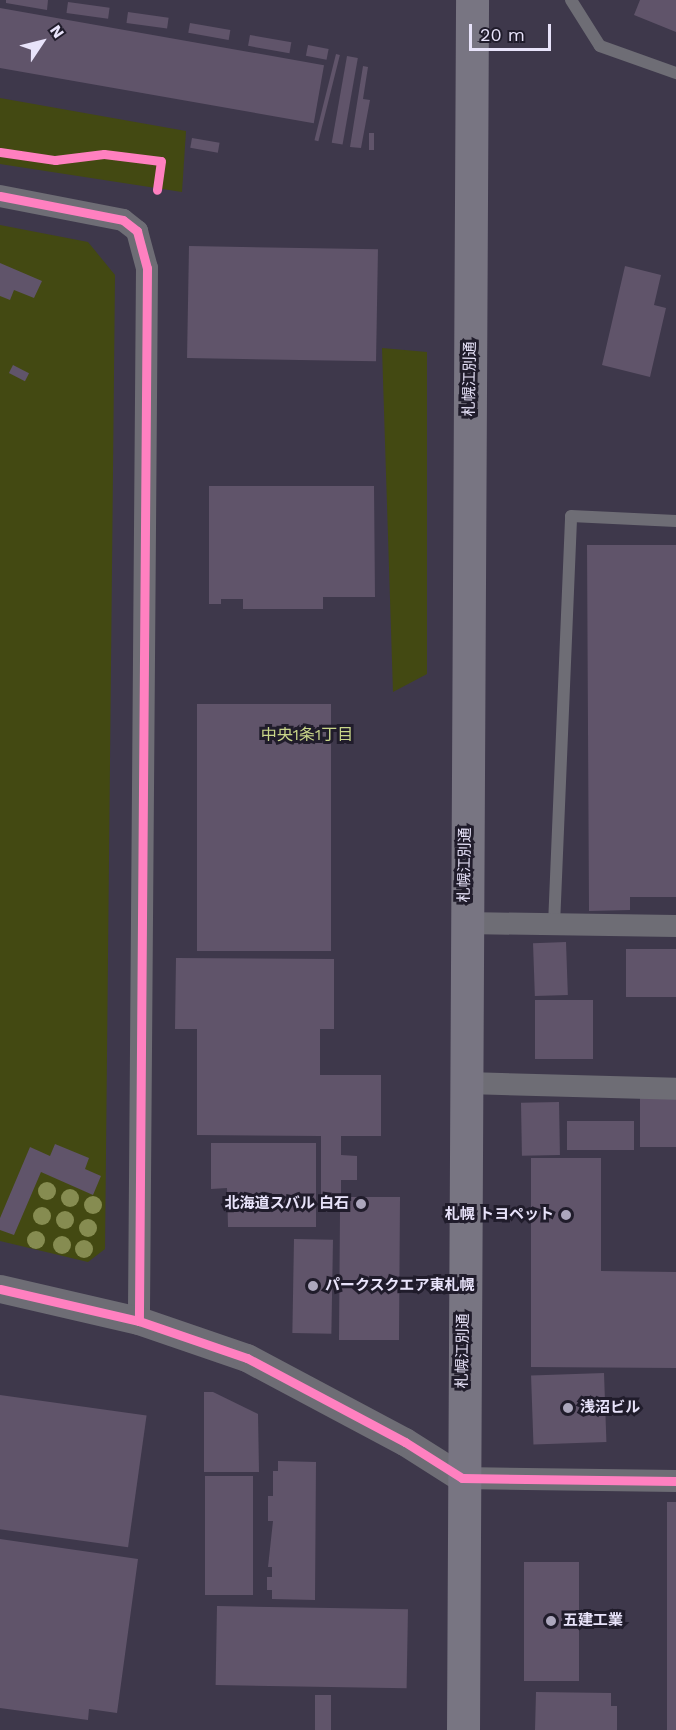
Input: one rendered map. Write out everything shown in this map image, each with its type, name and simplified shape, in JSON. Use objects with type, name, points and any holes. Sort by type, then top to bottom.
[{"type":"highway","name":"札幌江別通","points":[[463,1730],[462,1478],[467,1083],[465,924],[472,0]]},
{"type":"street","points":[[0,196],[123,220],[137,231],[147,268],[139,1321]]},
{"type":"street","points":[[465,924],[676,926]]},
{"type":"street","points":[[467,1083],[676,1089]]},
{"type":"street","points":[[0,1289],[139,1321],[247,1358],[405,1442],[462,1478],[676,1481]]},
{"type":"lane","points":[[571,0],[600,46],[676,73]]},
{"type":"lane","points":[[554,925],[571,516],[676,521]]},
{"type":"green space","points":[[0,98],[186,131],[182,192],[0,164]]},
{"type":"green space","points":[[0,225],[88,242],[115,275],[105,1249],[88,1262],[0,1241]]},
{"type":"green space","points":[[382,348],[427,352],[427,674],[393,692]]},
{"type":"building","points":[[6,0],[48,0],[47,10],[6,3]]},
{"type":"building","points":[[640,0],[676,0],[676,32],[634,15]]},
{"type":"building","points":[[68,2],[110,8],[108,19],[66,13]]},
{"type":"building","points":[[0,8],[324,65],[314,123],[0,68]]},
{"type":"building","points":[[128,12],[169,18],[167,29],[126,23]]},
{"type":"building","points":[[190,23],[230,30],[229,40],[188,33]]},
{"type":"building","points":[[250,35],[291,42],[289,53],[248,46]]},
{"type":"building","points":[[308,45],[329,49],[327,60],[306,56]]},
{"type":"building","points":[[336,54],[340,55],[318,141],[314,140]]},
{"type":"building","points":[[347,56],[358,58],[343,145],[332,143]]},
{"type":"building","points":[[363,66],[368,67],[363,99],[370,100],[361,148],[350,147]]},
{"type":"building","points":[[369,133],[374,133],[374,150],[369,150]]},
{"type":"building","points":[[192,138],[220,143],[218,153],[190,148]]},
{"type":"building","points":[[189,246],[378,249],[376,361],[187,358]]},
{"type":"building","points":[[0,263],[42,281],[34,298],[14,290],[10,300],[0,296]]},
{"type":"building","points":[[625,266],[661,275],[654,305],[666,308],[650,377],[602,365]]},
{"type":"building","points":[[13,365],[29,373],[25,381],[9,373]]},
{"type":"building","points":[[209,486],[374,486],[375,597],[323,597],[323,609],[243,609],[243,599],[221,599],[221,604],[209,604]]},
{"type":"building","points":[[587,545],[676,545],[676,897],[630,897],[630,910],[589,911]]},
{"type":"building","points":[[197,704],[331,704],[331,951],[197,951]]},
{"type":"building","points":[[566,942],[568,995],[535,996],[533,943]]},
{"type":"building","points":[[626,949],[676,949],[676,997],[626,997]]},
{"type":"building","points":[[176,958],[334,959],[334,1029],[320,1029],[320,1075],[381,1075],[381,1136],[341,1136],[341,1155],[357,1156],[357,1180],[341,1180],[341,1197],[400,1197],[399,1340],[339,1340],[340,1211],[321,1210],[321,1136],[197,1135],[197,1029],[175,1029]]},
{"type":"building","points":[[535,1000],[593,1000],[593,1059],[535,1059]]},
{"type":"building","points":[[640,1093],[676,1093],[676,1147],[640,1147]]},
{"type":"building","points":[[559,1102],[560,1155],[522,1156],[521,1103]]},
{"type":"building","points":[[567,1121],[634,1121],[634,1150],[567,1150]]},
{"type":"building","points":[[211,1143],[316,1143],[316,1227],[228,1227],[227,1188],[211,1189]]},
{"type":"building","points":[[55,1144],[89,1158],[85,1169],[101,1176],[93,1195],[41,1172],[14,1235],[0,1230],[0,1218],[30,1147],[50,1156]]},
{"type":"building","name":"札幌 トヨペット","points":[[531,1158],[601,1158],[601,1271],[676,1272],[676,1368],[531,1367]]},
{"type":"building","name":"パークスクエア東札幌","points":[[294,1239],[333,1240],[331,1334],[292,1333]]},
{"type":"building","name":"浅沼ビル","points":[[604,1373],[606,1442],[533,1445],[531,1376]]},
{"type":"building","points":[[204,1392],[213,1392],[258,1414],[259,1472],[204,1472]]},
{"type":"building","points":[[0,1395],[147,1416],[128,1547],[0,1529]]},
{"type":"building","points":[[278,1461],[316,1462],[315,1600],[272,1599],[272,1590],[267,1590],[267,1577],[272,1577],[272,1567],[268,1567],[273,1521],[268,1521],[268,1496],[273,1496],[273,1471],[278,1471]]},
{"type":"building","points":[[205,1476],[253,1476],[253,1595],[205,1595]]},
{"type":"building","points":[[667,1502],[676,1502],[676,1730],[667,1730]]},
{"type":"building","points":[[0,1539],[138,1559],[117,1713],[89,1709],[88,1720],[0,1708]]},
{"type":"building","name":"五建工業","points":[[524,1562],[579,1562],[579,1681],[524,1681]]},
{"type":"building","points":[[217,1606],[408,1609],[407,1688],[216,1685]]},
{"type":"building","points":[[536,1692],[611,1693],[611,1706],[617,1706],[617,1730],[535,1730]]},
{"type":"building","points":[[315,1695],[331,1695],[331,1730],[315,1730]]},
{"type":"cycle path","points":[[0,152],[55,160],[104,154],[161,161],[157,190]]},
{"type":"cycle path","points":[[0,196],[123,220],[137,231],[147,268],[139,1321]]},
{"type":"cycle path","points":[[0,1289],[139,1321],[247,1358],[405,1442],[462,1478],[676,1481]]},
{"type":"place","name":"北海道スバル 白石","points":[[361,1204]]},
{"type":"place","name":"札幌 トヨペット","points":[[566,1215]]},
{"type":"place","name":"パークスクエア東札幌","points":[[313,1286]]},
{"type":"place","name":"浅沼ビル","points":[[568,1408]]},
{"type":"place","name":"五建工業","points":[[551,1621]]},
{"type":"district","name":"中央1条1丁目","points":[[307,735]]}]
